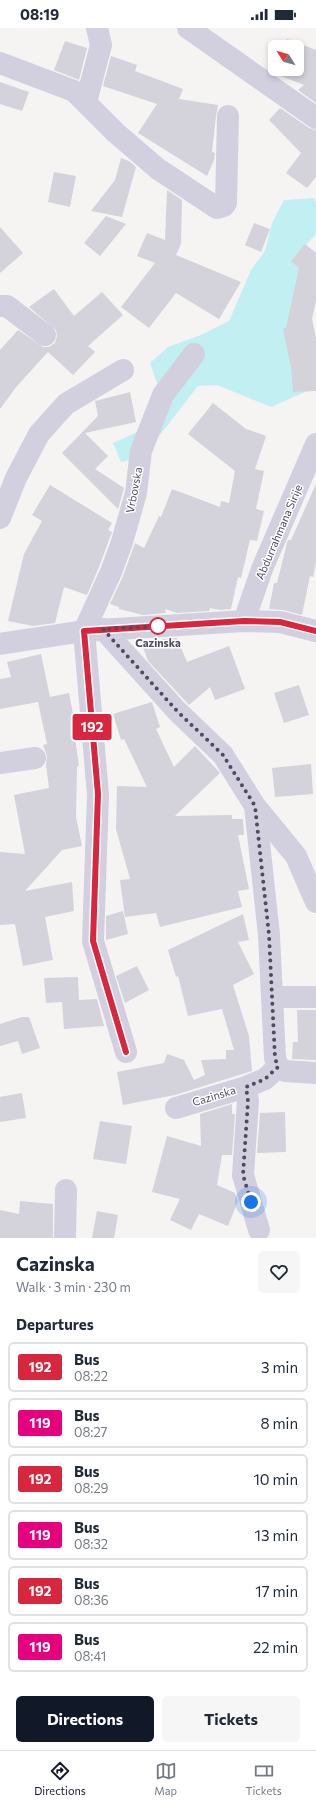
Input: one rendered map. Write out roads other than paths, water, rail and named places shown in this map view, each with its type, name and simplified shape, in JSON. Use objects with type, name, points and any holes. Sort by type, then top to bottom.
[{"type":"street","points":[[86,102],[101,45],[98,28]]},
{"type":"street","points":[[188,28],[316,118]]},
{"type":"street","points":[[0,63],[74,91],[116,133],[158,169],[217,208],[224,206],[226,203],[228,116]]},
{"type":"street","points":[[0,306],[7,306],[45,335]]},
{"type":"street","name":"Vrbovska","points":[[126,1052],[93,941],[98,794],[93,630],[136,494],[141,451],[163,395],[194,354]]},
{"type":"street","points":[[0,518],[16,478],[39,434],[66,404],[122,370]]},
{"type":"street","name":"Abdurrahmana Sirije","points":[[244,621],[262,569],[316,444]]},
{"type":"street","points":[[0,644],[93,630],[244,621],[280,622],[316,631]]},
{"type":"street","points":[[93,630],[223,755],[255,806],[296,856],[316,902]]},
{"type":"street","points":[[0,763],[35,758]]},
{"type":"street","points":[[255,806],[269,935],[275,1058],[278,1067],[285,1071],[316,1073]]},
{"type":"street","points":[[272,997],[316,997]]},
{"type":"street","name":"Cazinska","points":[[176,1108],[246,1087],[265,1079],[278,1067]]},
{"type":"street","points":[[246,1087],[248,1101],[243,1175],[259,1230]]},
{"type":"street","points":[[65,1238],[66,1190]]},
{"type":"place","name":"Cazinska","points":[[158,626]]}]
